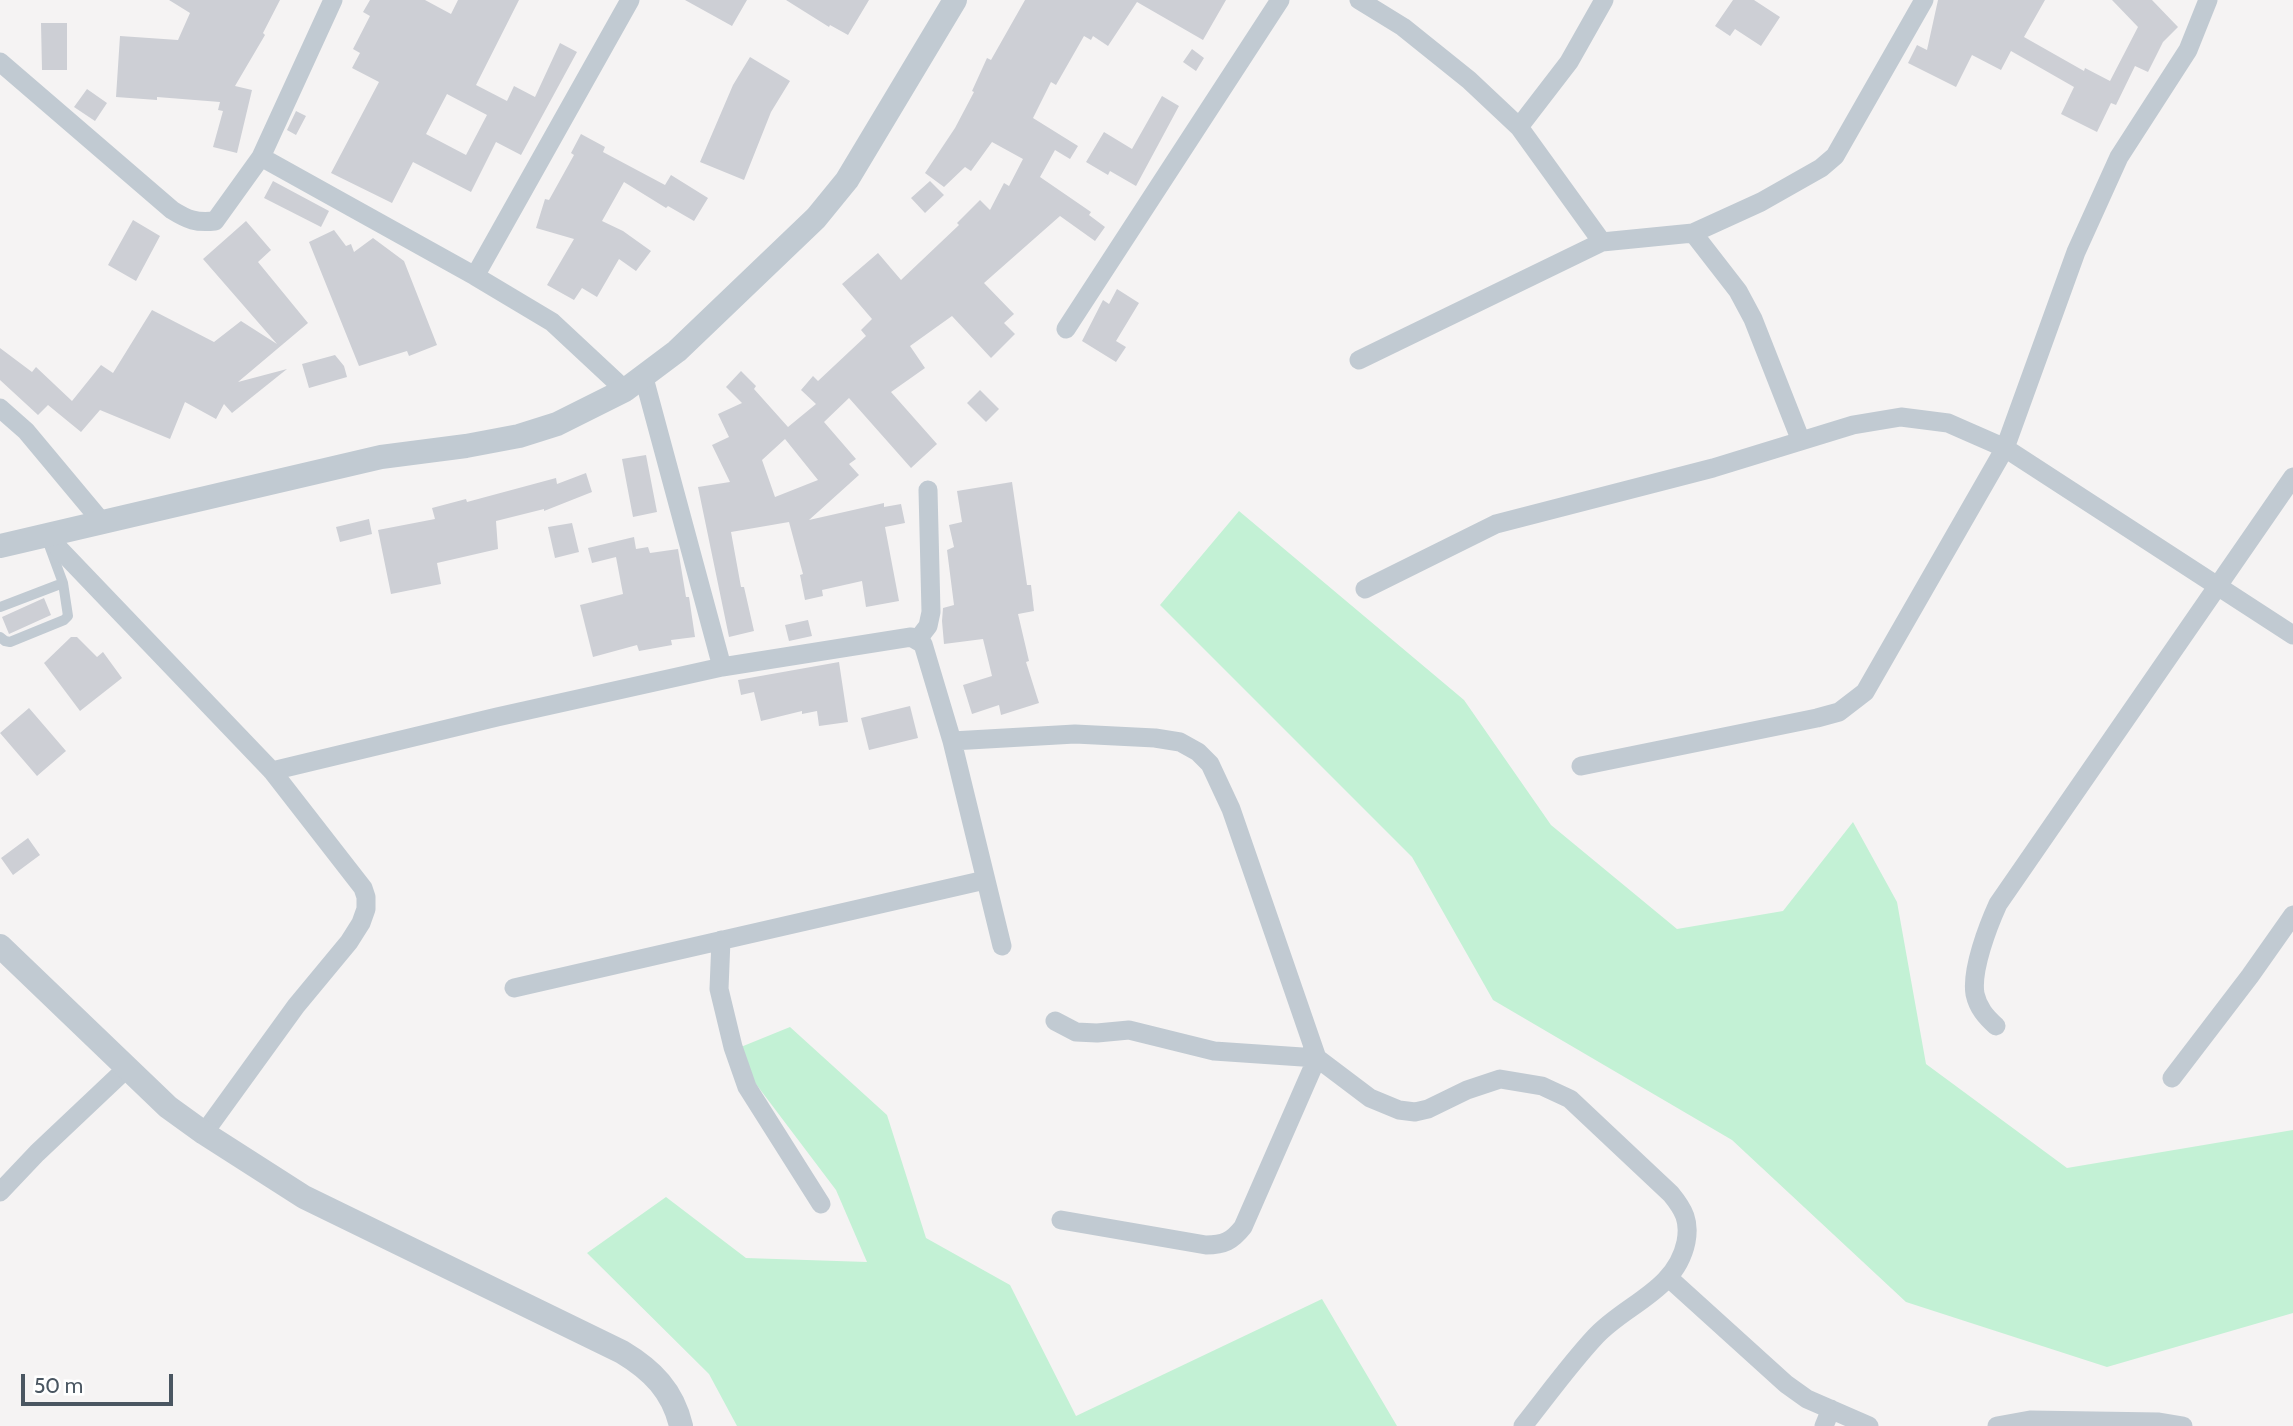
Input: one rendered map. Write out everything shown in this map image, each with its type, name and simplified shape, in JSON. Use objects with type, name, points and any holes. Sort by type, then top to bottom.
[{"type":"street","points":[[0,62],[173,210],[189,221],[200,223],[215,220],[261,157],[333,0]]},
{"type":"street","points":[[475,276],[630,0]]},
{"type":"street","points":[[0,546],[381,457],[519,436],[556,424],[634,384],[737,296],[816,218],[847,180],[955,0]]},
{"type":"street","points":[[1066,329],[1280,0]]},
{"type":"street","points":[[1359,0],[1403,27],[1469,80],[1519,127],[1602,242]]},
{"type":"street","points":[[1519,127],[1569,62],[1604,0]]},
{"type":"street","points":[[1359,360],[1602,242],[1693,233],[1761,202],[1821,168],[1835,156],[1924,0]]},
{"type":"street","points":[[1581,766],[1817,718],[1839,712],[1865,692],[2005,448],[2076,252],[2119,157],[2188,51],[2208,0]]},
{"type":"street","points":[[261,157],[475,276],[552,323],[634,384],[722,667]]},
{"type":"street","points":[[1693,233],[1738,291],[1753,319],[1801,441]]},
{"type":"street","points":[[0,408],[26,431],[102,522]]},
{"type":"street","points":[[1365,589],[1496,524],[1713,468],[1853,425],[1900,417],[1948,423],[2005,448],[2293,635]]},
{"type":"street","points":[[1996,1026],[1983,1013],[1975,993],[1986,930],[1998,904],[2293,477]]},
{"type":"street","points":[[918,639],[928,625],[931,612],[928,490]]},
{"type":"street","points":[[46,536],[272,771],[363,888],[366,897],[366,909],[361,923],[349,942],[296,1006],[204,1133]]},
{"type":"street","points":[[272,771],[722,667],[904,636],[918,639],[922,644],[952,741],[1002,946]]},
{"type":"street","points":[[952,741],[1075,734],[1155,738],[1180,743],[1198,751],[1210,764],[1231,809],[1317,1058],[1243,1227],[1233,1239],[1222,1245],[1206,1245],[1061,1220]]},
{"type":"street","points":[[514,988],[985,880]]},
{"type":"street","points":[[2172,1078],[2293,915]]},
{"type":"street","points":[[721,940],[719,989],[733,1046],[747,1087],[821,1203]]},
{"type":"street","points":[[0,946],[168,1107],[204,1133],[304,1197],[632,1358],[654,1375],[668,1391],[681,1426]]},
{"type":"street","points":[[1055,1021],[1076,1032],[1129,1030],[1214,1051],[1317,1058],[1370,1098],[1399,1110],[1415,1112],[1428,1109],[1467,1090],[1500,1079],[1542,1086],[1570,1099],[1671,1194],[1684,1210],[1689,1228],[1684,1253],[1670,1279],[1597,1335],[1523,1426]]},
{"type":"street","points":[[0,1192],[127,1068]]},
{"type":"street","points":[[1670,1279],[1827,1418],[1869,1426]]},
{"type":"street","points":[[1997,1426],[2030,1420],[2159,1422],[2183,1426]]},
{"type":"lane","points":[[0,637],[10,642],[68,616],[63,583],[46,536]]},
{"type":"lane","points":[[0,607],[63,583]]},
{"type":"green space","points":[[1239,511],[1464,700],[1551,825],[1677,929],[1783,911],[1853,822],[1897,902],[1926,1064],[2067,1168],[2293,1130],[2293,1313],[2107,1367],[1906,1302],[1732,1140],[1493,1000],[1412,857],[1160,605]]},
{"type":"green space","points":[[790,1027],[887,1115],[926,1238],[1010,1285],[1076,1416],[1322,1299],[1397,1426],[737,1426],[709,1374],[587,1253],[666,1197],[746,1258],[867,1262],[836,1190],[731,1051]]},
{"type":"building","points":[[169,0],[280,0],[263,33],[265,35],[235,86],[252,90],[237,153],[213,147],[223,111],[218,110],[220,102],[116,97],[120,36],[178,40],[190,13]]},
{"type":"building","points":[[370,0],[425,0],[451,14],[458,0],[519,0],[476,85],[507,101],[514,86],[535,97],[560,43],[577,52],[521,155],[496,142],[471,192],[413,162],[392,203],[331,173],[379,82],[352,68],[360,53],[353,49],[370,16],[363,12]],"holes":[[[447,94],[487,115],[466,155],[426,134]]]},
{"type":"building","points":[[685,0],[747,0],[732,26]]},
{"type":"building","points":[[786,0],[869,0],[848,35],[830,25],[829,27]]},
{"type":"building","points":[[1025,0],[1226,0],[1203,40],[1137,2],[1108,46],[1093,36],[1091,40],[1084,36],[1056,85],[1051,82],[1033,118],[1078,146],[1070,159],[1055,150],[1040,177],[1091,212],[1089,215],[1105,227],[1095,241],[1060,216],[984,283],[1014,314],[1004,323],[1015,334],[991,358],[952,316],[910,346],[925,368],[891,392],[937,444],[911,468],[849,398],[824,422],[856,459],[849,464],[859,475],[809,520],[884,503],[884,507],[901,504],[905,523],[885,527],[899,601],[866,607],[862,581],[822,590],[823,596],[805,600],[800,575],[803,574],[789,522],[731,532],[741,587],[744,587],[754,631],[729,637],[698,487],[730,482],[712,445],[729,437],[718,414],[742,403],[726,387],[741,371],[788,427],[816,404],[801,390],[813,376],[818,381],[866,336],[861,330],[872,319],[842,284],[878,253],[901,280],[959,225],[957,223],[980,200],[990,210],[1004,183],[1009,186],[1023,159],[992,142],[971,171],[965,167],[944,187],[925,173],[955,128],[974,92],[972,91],[987,58],[991,60]],"holes":[[[785,439],[818,480],[775,497],[762,460]]]},
{"type":"building","points":[[1733,0],[1754,0],[1780,17],[1761,46],[1735,29],[1730,36],[1715,26]]},
{"type":"building","points":[[1938,0],[2045,0],[2024,37],[2084,71],[2085,68],[2110,81],[2138,27],[2112,0],[2152,0],[2178,27],[2163,42],[2148,72],[2135,66],[2116,105],[2111,103],[2097,132],[2061,114],[2074,87],[2011,51],[2001,70],[1972,55],[1956,87],[1908,63],[1917,45],[1927,50]]},
{"type":"building","points":[[41,23],[67,23],[67,70],[42,70]]},
{"type":"building","points":[[1192,49],[1204,58],[1196,71],[1183,62]]},
{"type":"building","points":[[750,57],[790,81],[771,112],[744,180],[700,162],[733,85]]},
{"type":"building","points":[[87,89],[107,103],[95,121],[74,107]]},
{"type":"building","points":[[1162,96],[1179,106],[1136,186],[1110,171],[1108,175],[1086,162],[1104,132],[1132,149]]},
{"type":"building","points":[[296,111],[306,116],[296,135],[287,130]]},
{"type":"building","points":[[581,134],[605,147],[603,152],[665,185],[671,175],[708,198],[694,221],[668,206],[666,208],[624,182],[602,221],[623,231],[651,251],[636,271],[619,259],[597,297],[582,288],[574,300],[547,285],[574,239],[536,228],[545,199],[549,200],[574,155],[571,153]]},
{"type":"building","points":[[273,181],[329,211],[321,227],[264,198]]},
{"type":"building","points":[[930,181],[944,195],[925,213],[911,198]]},
{"type":"building","points":[[133,220],[160,236],[136,281],[108,265]]},
{"type":"building","points":[[246,221],[271,250],[258,262],[308,323],[238,382],[287,369],[232,413],[224,404],[216,419],[185,402],[170,439],[100,410],[81,432],[48,405],[38,415],[0,380],[0,348],[32,372],[36,367],[72,401],[101,365],[113,373],[152,310],[214,342],[241,321],[277,344],[203,259]]},
{"type":"building","points":[[334,230],[346,246],[351,244],[354,252],[373,238],[404,261],[437,345],[409,356],[407,351],[359,366],[309,242]]},
{"type":"building","points":[[1117,289],[1139,303],[1116,341],[1126,347],[1116,362],[1082,341],[1103,300],[1109,304]]},
{"type":"building","points":[[335,355],[344,366],[347,377],[309,388],[302,364]]},
{"type":"building","points":[[980,390],[999,409],[986,422],[967,403]]},
{"type":"building","points":[[646,455],[657,512],[633,517],[622,459]]},
{"type":"building","points":[[586,473],[592,492],[544,511],[496,521],[498,549],[437,563],[441,584],[391,594],[378,530],[435,519],[432,508],[466,499],[467,502],[556,478],[557,484]]},
{"type":"building","points":[[1012,482],[1027,585],[1031,585],[1034,611],[1018,614],[1029,661],[1026,662],[1039,703],[1001,715],[999,705],[972,714],[963,685],[992,676],[983,639],[944,644],[943,608],[954,605],[947,550],[954,547],[949,525],[962,522],[957,491]]},
{"type":"building","points":[[369,519],[372,534],[340,542],[336,527]]},
{"type":"building","points":[[572,523],[579,552],[555,558],[548,527]]},
{"type":"building","points":[[634,537],[636,549],[648,547],[650,553],[678,549],[695,637],[671,640],[672,645],[639,651],[637,645],[593,657],[580,605],[623,594],[616,557],[592,563],[588,548]]},
{"type":"building","points":[[44,598],[51,615],[9,634],[2,617]]},
{"type":"building","points":[[808,620],[812,636],[789,641],[785,625]]},
{"type":"building","points":[[71,637],[77,637],[97,657],[103,652],[122,678],[80,711],[44,663]]},
{"type":"building","points":[[839,662],[848,722],[819,726],[817,711],[802,714],[802,711],[761,721],[754,692],[741,695],[738,680]]},
{"type":"building","points":[[910,706],[918,738],[869,750],[861,718]]},
{"type":"building","points":[[29,708],[66,751],[37,776],[0,733]]},
{"type":"building","points":[[28,838],[40,855],[13,875],[1,858]]}]
